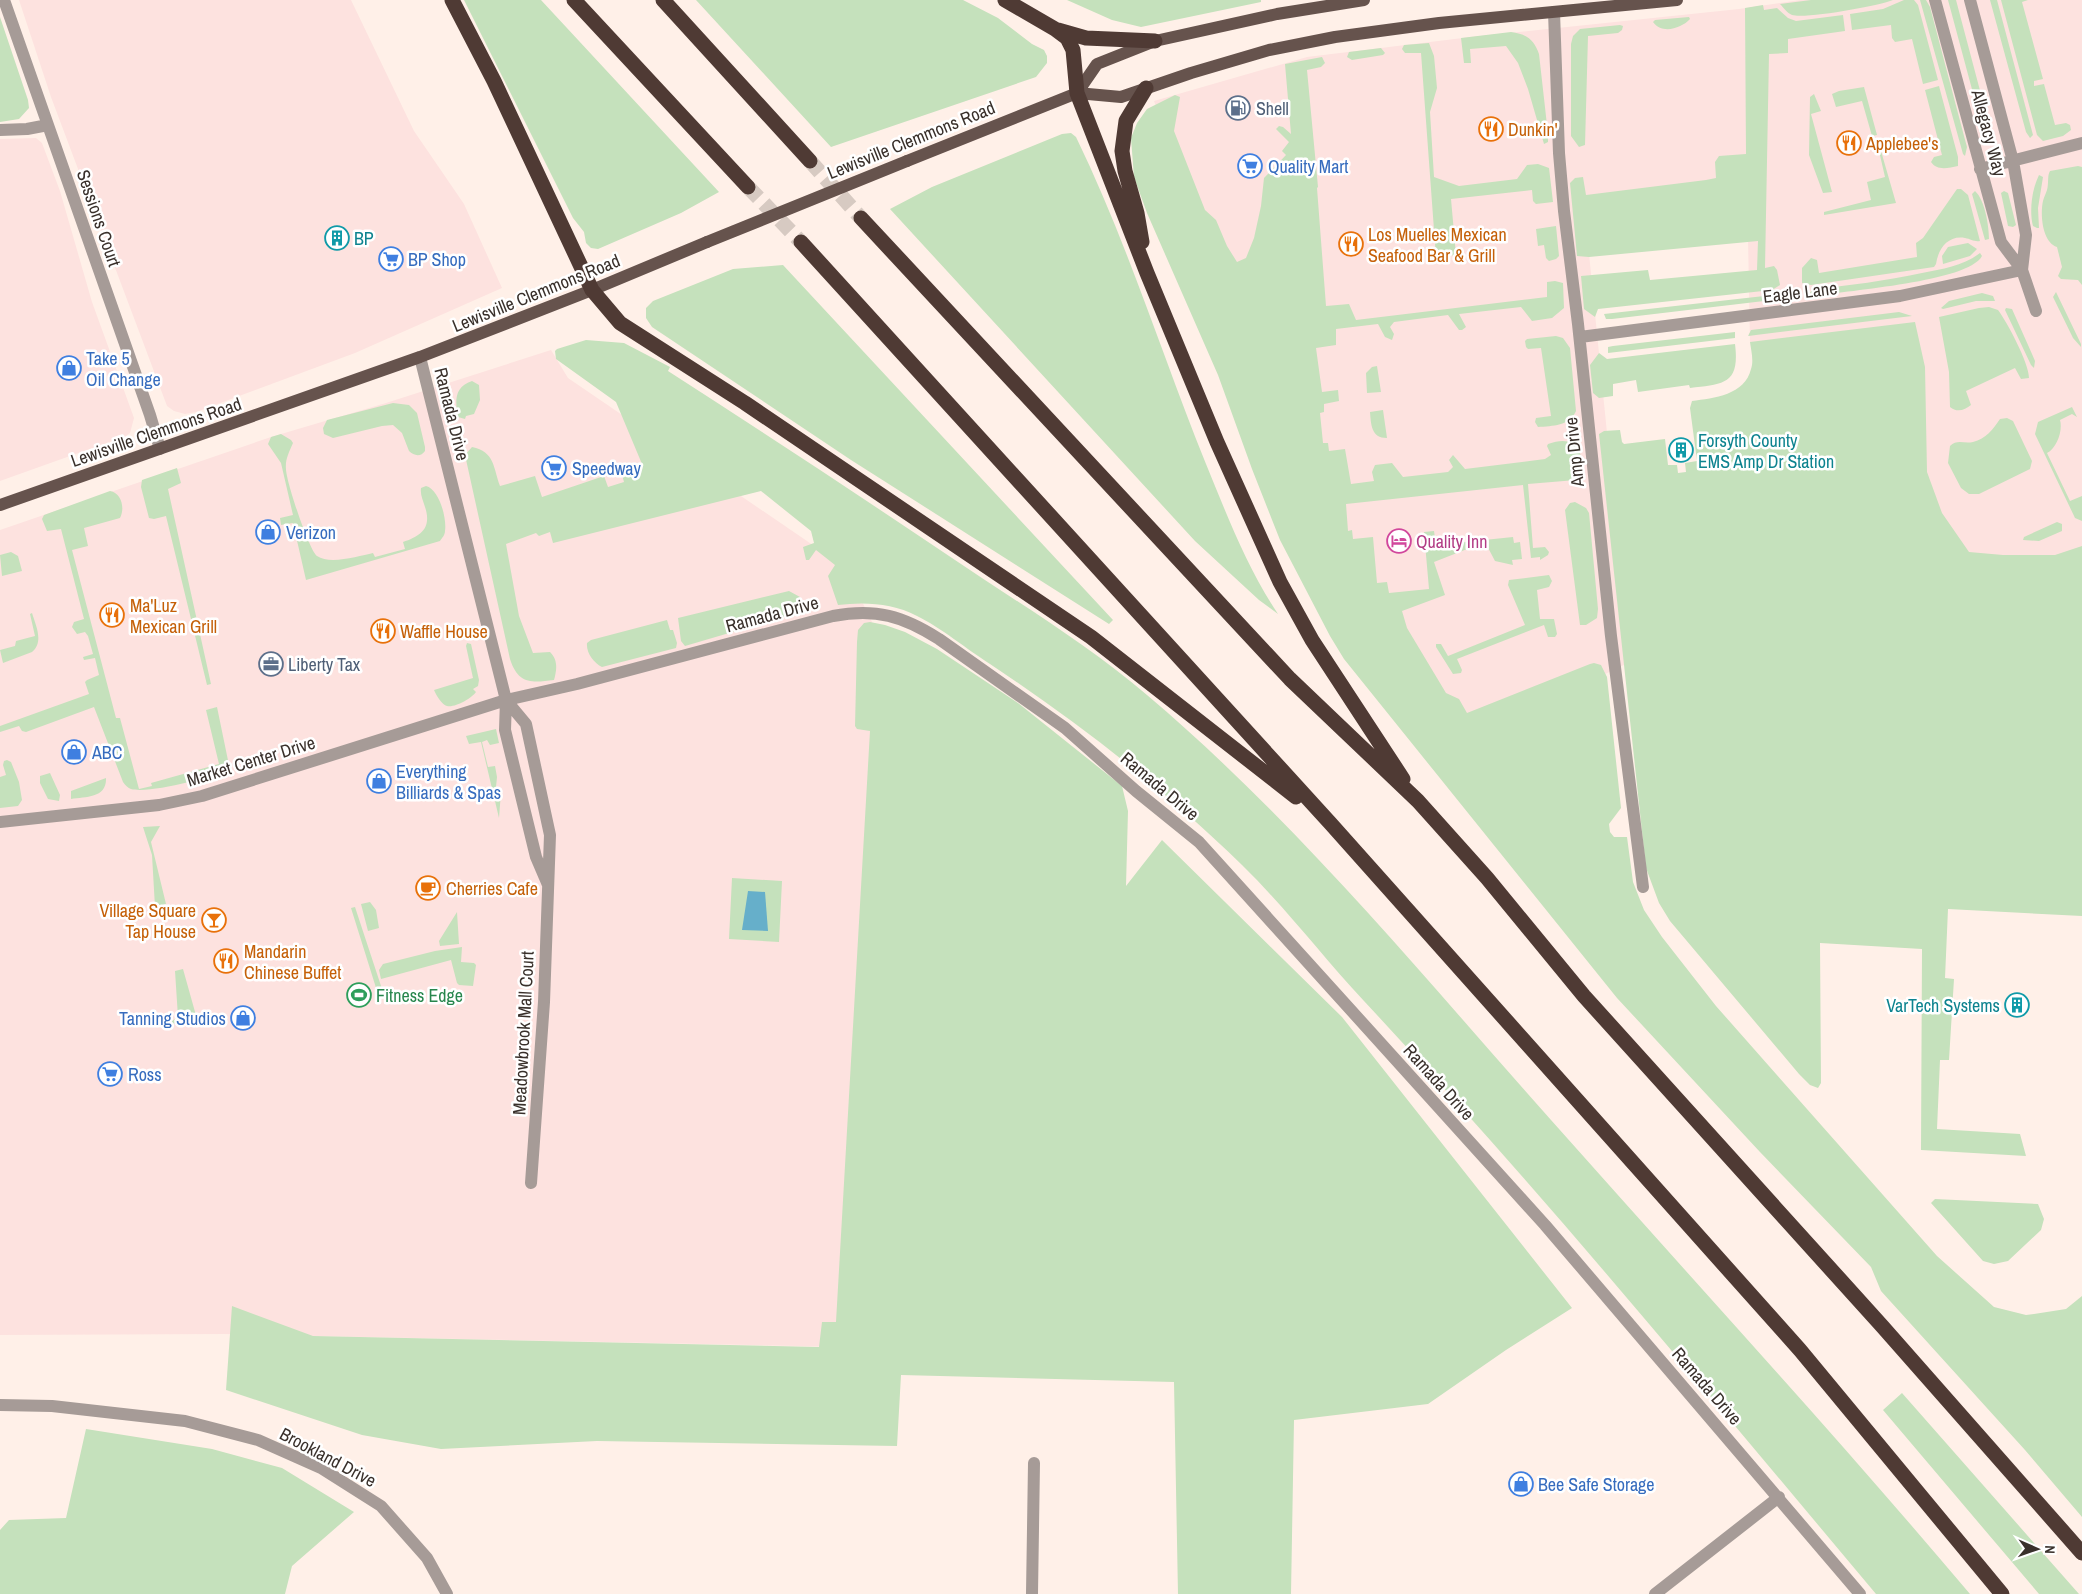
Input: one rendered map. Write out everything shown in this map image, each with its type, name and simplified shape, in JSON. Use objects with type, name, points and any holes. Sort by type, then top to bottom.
[{"type":"highway","points":[[452,0],[494,81],[592,290],[620,322],[745,403],[1091,637],[1331,824]]},
{"type":"highway","points":[[574,0],[748,187]]},
{"type":"highway","points":[[663,0],[810,161]]},
{"type":"highway","points":[[1005,0],[1067,38],[1073,50],[1077,92],[1147,273],[1217,442],[1280,582],[1312,640],[1418,801]]},
{"type":"highway","points":[[1055,29],[1086,38],[1155,41]]},
{"type":"highway","points":[[1146,88],[1126,121],[1122,151],[1125,171],[1137,213],[1147,273]]},
{"type":"highway","points":[[861,218],[1290,679],[1418,801],[1487,878],[1584,996],[1882,1326],[2082,1553]]},
{"type":"highway","points":[[801,242],[1331,824],[1800,1350],[2002,1594]]},
{"type":"main road","points":[[1077,92],[1097,64],[1155,41],[1277,14],[1364,0]]},
{"type":"main road","name":"Lewisville Clemmons Road","points":[[0,505],[420,357],[592,290],[1077,92],[1121,97],[1269,50],[1334,37],[1439,23],[1677,0]]},
{"type":"street","name":"Sessions Court","points":[[4,0],[160,449]]},
{"type":"street","name":"Allegacy Way","points":[[1935,0],[2001,242],[2022,270],[2036,311]]},
{"type":"street","name":"Allegacy Way","points":[[1970,0],[2013,161],[2026,235],[2022,270]]},
{"type":"street","name":"Amp Drive","points":[[1554,12],[1559,153],[1566,230],[1580,337],[1611,636],[1643,887]]},
{"type":"street","points":[[0,130],[27,129],[48,125]]},
{"type":"street","points":[[1980,169],[2082,143]]},
{"type":"street","name":"Eagle Lane","points":[[1580,337],[1900,296],[2022,270]]},
{"type":"street","name":"Ramada Drive","points":[[420,357],[506,700],[577,684],[850,613],[883,614],[920,627],[1065,728],[1136,791],[1199,842],[1546,1225],[1779,1496],[1860,1594]]},
{"type":"street","name":"Market Center Drive","points":[[0,822],[159,805],[195,798],[506,700]]},
{"type":"street","name":"Meadowbrook Mall Court","points":[[506,700],[505,730],[536,857],[548,885]]},
{"type":"street","name":"Meadowbrook Mall Court","points":[[506,700],[526,724],[550,835],[544,1002],[532,1183]]},
{"type":"street","name":"Brookland Drive","points":[[0,1405],[52,1406],[185,1421],[258,1440],[321,1468],[381,1506],[427,1558],[447,1594]]},
{"type":"street","points":[[1032,1594],[1034,1462]]},
{"type":"street","points":[[1655,1594],[1779,1496]]},
{"type":"shaded area","points":[[19,0],[351,0],[414,131],[464,204],[502,288],[355,353],[196,412],[185,414],[174,411],[167,406],[51,97]]},
{"type":"shaded area","points":[[1801,0],[2082,0],[2082,565],[1960,565],[1926,496],[1905,335],[1750,342],[1747,185],[1584,204],[1630,662],[1460,744],[1330,527],[1209,244],[1154,101],[1307,57],[1471,37],[1739,9]]},
{"type":"shaded area","points":[[36,138],[42,143],[60,191],[92,302],[134,418],[130,433],[126,436],[0,481],[0,139]]},
{"type":"shaded area","points":[[551,350],[568,378],[845,567],[875,628],[845,1347],[224,1334],[0,1335],[0,530],[271,437],[386,403]]},
{"type":"green space","points":[[464,0],[541,0],[719,192],[681,213],[598,249],[591,248],[586,243],[584,232],[573,218]]},
{"type":"green space","points":[[696,0],[963,0],[998,18],[1032,44],[1044,50],[1047,56],[1047,63],[1036,77],[831,147]]},
{"type":"green space","points":[[1067,0],[1261,0],[1261,2],[1141,27],[1112,20]]},
{"type":"green space","points":[[1811,0],[1893,0],[1842,11],[1800,16],[1790,14],[1780,4]]},
{"type":"green space","points":[[1904,0],[1914,0],[1918,5],[1938,80],[1923,84],[1912,39],[1895,42],[1892,38],[1891,25],[1852,30],[1850,14],[1883,9]]},
{"type":"green space","points":[[1920,0],[1926,0],[1930,7],[1967,147],[1965,156],[1963,154]]},
{"type":"green space","points":[[1948,0],[1956,0],[1991,132],[1988,136],[1984,134]]},
{"type":"green space","points":[[1990,0],[1997,0],[2033,135],[2030,138],[2026,132]]},
{"type":"green space","points":[[2001,0],[2028,0],[2022,2],[2043,79],[2034,81],[2034,86],[2044,84],[2055,125],[2066,123],[2070,125],[2071,130],[2063,136],[2043,141],[2037,135]]},
{"type":"green space","points":[[1763,5],[1764,10],[1777,8],[1788,18],[1796,21],[1843,15],[1845,31],[1788,39],[1788,53],[1769,54],[1765,268],[1774,266],[1777,270],[1780,285],[1772,290],[1598,309],[1595,317],[1584,309],[1581,276],[1648,270],[1650,280],[1757,270],[1758,241],[1589,257],[1577,256],[1570,183],[1575,178],[1583,177],[1586,195],[1706,180],[1716,178],[1715,162],[1719,156],[1746,154],[1745,8]]},
{"type":"green space","points":[[0,17],[29,108],[19,119],[0,122]]},
{"type":"green space","points":[[1689,17],[1690,19],[1682,25],[1672,29],[1661,28],[1653,22],[1655,20]]},
{"type":"green space","points":[[1623,26],[1622,30],[1618,33],[1588,36],[1585,145],[1579,147],[1571,136],[1571,44],[1573,36],[1580,29]]},
{"type":"green space","points":[[1511,32],[1529,38],[1539,54],[1548,134],[1548,142],[1544,144],[1528,89],[1518,63],[1506,46],[1470,49],[1471,63],[1464,63],[1461,38]]},
{"type":"green space","points":[[1429,43],[1434,56],[1437,88],[1430,112],[1434,177],[1459,186],[1517,179],[1527,165],[1538,164],[1549,168],[1553,202],[1536,204],[1533,201],[1532,190],[1451,199],[1456,255],[1436,257],[1421,53],[1405,53],[1402,49],[1404,45]]},
{"type":"green space","points":[[1381,48],[1385,53],[1383,55],[1352,60],[1347,57],[1349,52]]},
{"type":"green space","points":[[1322,57],[1325,63],[1321,67],[1307,70],[1318,187],[1326,306],[1349,304],[1356,320],[1547,297],[1547,282],[1555,281],[1563,283],[1564,308],[1552,318],[1532,321],[1521,307],[1459,314],[1466,327],[1462,330],[1459,330],[1448,315],[1394,322],[1390,327],[1394,334],[1392,340],[1385,337],[1378,324],[1336,329],[1336,345],[1316,348],[1322,392],[1338,390],[1339,401],[1324,404],[1324,412],[1320,413],[1323,443],[1328,443],[1329,451],[1345,449],[1351,484],[1374,481],[1372,472],[1375,465],[1392,463],[1403,477],[1448,472],[1453,467],[1449,460],[1453,455],[1465,469],[1545,459],[1551,455],[1548,444],[1564,441],[1570,442],[1578,449],[1581,455],[1583,470],[1576,480],[1528,484],[1533,548],[1545,547],[1549,552],[1548,555],[1540,560],[1540,557],[1531,558],[1523,485],[1346,504],[1348,531],[1352,530],[1353,539],[1373,537],[1377,583],[1387,582],[1389,593],[1429,589],[1424,532],[1434,531],[1436,545],[1513,537],[1514,543],[1520,542],[1522,559],[1512,560],[1513,565],[1495,561],[1485,542],[1434,562],[1445,595],[1402,611],[1407,628],[1446,693],[1459,699],[1467,713],[1590,664],[1601,665],[1607,677],[1621,808],[1609,824],[1610,832],[1614,837],[1627,837],[1633,882],[1644,910],[1662,937],[1716,1006],[1937,1256],[1994,1307],[2026,1315],[2034,1314],[2066,1309],[2082,1296],[2082,1517],[2025,1450],[1881,1291],[1871,1267],[1760,1152],[1617,998],[1344,659],[1280,540],[1218,375],[1147,213],[1134,177],[1131,138],[1137,123],[1147,109],[1175,95],[1180,97],[1174,131],[1205,210],[1216,220],[1227,246],[1237,262],[1246,258],[1254,238],[1261,206],[1264,178],[1286,155],[1282,151],[1289,142],[1276,129],[1279,126],[1283,127],[1291,134],[1285,64]]},
{"type":"green space","points":[[1939,86],[1958,157],[1958,166],[1947,168],[1936,167],[1931,162],[1934,157],[1942,155],[1925,90]]},
{"type":"green space","points":[[1864,87],[1877,135],[1872,136],[1862,101],[1836,107],[1832,94]]},
{"type":"green space","points":[[1814,94],[1821,111],[1811,114],[1832,192],[1823,193],[1809,155],[1810,97]]},
{"type":"green space","points":[[1071,133],[1076,137],[1112,217],[1190,423],[1230,522],[1247,560],[1278,614],[1259,600],[1195,541],[890,209],[932,187],[1062,134]]},
{"type":"green space","points":[[1879,151],[1881,151],[1896,203],[1824,215],[1824,212],[1871,200],[1867,182],[1885,177]]},
{"type":"green space","points":[[2082,167],[2082,285],[2078,280],[2061,279],[2058,276],[2062,267],[2057,247],[2048,240],[2045,234],[2042,213],[2050,171]]},
{"type":"green space","points":[[2039,175],[2043,177],[2038,208],[2039,228],[2037,228],[2033,226],[2031,207]]},
{"type":"green space","points":[[1957,189],[1961,189],[1968,195],[1980,241],[1959,238],[1949,241],[1939,253],[1934,267],[1811,285],[1802,283],[1802,268],[1811,258],[1817,260],[1819,273],[1917,257],[1916,243],[1923,238]]},
{"type":"green space","points":[[1975,191],[1984,207],[1987,220],[1989,239],[1985,240],[1972,194]]},
{"type":"green space","points":[[2004,191],[2008,193],[2016,225],[2013,227],[2008,226],[2001,193]]},
{"type":"green space","points":[[1556,226],[1559,256],[1549,261],[1546,258],[1544,245],[1538,246],[1536,229]]},
{"type":"green space","points":[[1968,243],[1977,249],[1970,256],[1943,264],[1942,256],[1948,247]]},
{"type":"green space","points":[[1980,253],[1982,256],[1972,265],[1932,278],[1906,284],[1817,296],[1810,293],[1812,290],[1881,281],[1945,268],[1967,261]]},
{"type":"green space","points":[[783,265],[1113,620],[1109,624],[851,460],[652,327],[646,318],[646,308],[653,301],[733,269]]},
{"type":"green space","points":[[2056,292],[2081,347],[2073,338],[2053,297]]},
{"type":"green space","points":[[1982,293],[1993,296],[1995,301],[1976,301],[1941,308],[1949,301]]},
{"type":"green space","points":[[1773,295],[1775,297],[1764,301],[1612,319],[1606,319],[1604,314]]},
{"type":"green space","points":[[1989,307],[1998,310],[2007,324],[2022,353],[2029,378],[2021,379],[2015,368],[1966,391],[1971,405],[1964,409],[1955,410],[1950,407],[1949,372],[1939,317]]},
{"type":"green space","points":[[2006,308],[2012,309],[2035,361],[2034,368],[2005,310]]},
{"type":"green space","points":[[1899,312],[1912,316],[1748,336],[1751,330]]},
{"type":"green space","points":[[1915,322],[1925,367],[1927,472],[1942,513],[1969,552],[2003,555],[2055,555],[2082,546],[2082,916],[1948,909],[1945,978],[1954,979],[1949,1060],[1940,1060],[1937,1129],[2020,1134],[2026,1156],[1921,1150],[1922,949],[1820,943],[1821,1083],[1818,1088],[1810,1085],[1799,1074],[1670,921],[1659,903],[1646,868],[1599,434],[1604,431],[1620,430],[1624,444],[1665,439],[1668,465],[1677,465],[1678,473],[1686,472],[1685,463],[1697,461],[1690,408],[1692,401],[1728,394],[1742,385],[1748,378],[1752,366],[1750,342]]},
{"type":"green space","points":[[1735,332],[1735,338],[1608,353],[1608,347],[1613,346]]},
{"type":"green space","points":[[1556,336],[1563,338],[1570,348],[1576,411],[1565,422],[1538,427],[1535,422],[1536,418],[1551,416],[1541,348],[1528,349],[1525,341],[1527,339]]},
{"type":"green space","points":[[586,340],[624,343],[670,367],[668,371],[848,488],[1077,641],[1124,676],[1202,744],[1255,794],[1406,955],[1815,1415],[1970,1594],[1876,1594],[1560,1220],[1242,865],[1152,784],[1089,734],[935,626],[898,608],[878,604],[838,605],[828,576],[835,565],[816,550],[809,560],[806,560],[803,547],[814,543],[811,531],[761,491],[553,543],[550,532],[539,536],[536,533],[506,544],[519,616],[533,653],[550,652],[556,665],[554,680],[532,681],[521,677],[513,667],[510,659],[465,455],[472,447],[480,449],[485,453],[492,461],[500,486],[535,476],[542,497],[604,476],[608,487],[624,482],[621,471],[642,464],[616,402],[556,359],[555,351],[557,349]]},
{"type":"green space","points":[[1735,344],[1735,367],[1732,374],[1720,383],[1690,388],[1689,385],[1638,392],[1636,380],[1613,384],[1613,396],[1599,398],[1593,393],[1590,365],[1599,353],[1607,359]]},
{"type":"green space","points":[[1377,366],[1381,392],[1367,393],[1366,373],[1372,367]]},
{"type":"green space","points":[[472,381],[479,385],[480,400],[474,414],[466,416],[465,419],[458,417],[456,400],[462,387]]},
{"type":"green space","points":[[393,403],[409,405],[417,413],[425,447],[425,451],[422,454],[415,455],[409,451],[402,433],[393,425],[333,438],[324,434],[323,428],[327,420]]},
{"type":"green space","points":[[2072,407],[2077,417],[2072,414],[2060,420],[2061,429],[2058,438],[2054,447],[2047,453],[2070,501],[2082,496],[2082,521],[2075,518],[2035,434],[2038,422]]},
{"type":"green space","points":[[1383,410],[1387,438],[1378,436],[1375,433],[1371,421],[1370,412]]},
{"type":"green space","points":[[2007,418],[2013,421],[2032,461],[2030,469],[1979,494],[1969,494],[1961,488],[1948,463],[1950,446],[1958,442],[1973,442],[1982,439],[2000,419]]},
{"type":"green space","points":[[281,434],[293,443],[286,462],[287,476],[304,529],[317,556],[323,559],[337,560],[373,553],[375,557],[405,549],[403,542],[420,534],[426,526],[427,514],[421,495],[421,488],[426,486],[435,492],[443,512],[445,532],[440,541],[306,580],[293,523],[281,525],[280,518],[293,515],[281,463],[268,444],[271,437]]},
{"type":"green space","points":[[177,468],[181,483],[168,489],[211,684],[207,685],[166,516],[154,519],[149,518],[141,487],[142,480]]},
{"type":"green space","points":[[110,491],[120,498],[122,510],[120,518],[84,528],[88,546],[72,550],[116,718],[120,718],[139,789],[152,786],[151,783],[219,764],[206,710],[217,707],[230,770],[166,787],[140,790],[130,789],[123,782],[94,707],[26,732],[22,731],[19,726],[0,732],[0,726],[89,694],[85,682],[99,675],[95,658],[84,660],[83,657],[93,654],[88,636],[85,632],[77,634],[72,627],[74,622],[84,619],[61,529],[47,531],[42,519],[44,515]]},
{"type":"green space","points":[[1575,502],[1586,508],[1589,513],[1598,609],[1597,618],[1586,625],[1580,625],[1565,510],[1570,503]]},
{"type":"green space","points":[[2057,522],[2062,524],[2062,531],[2039,541],[2023,540],[2024,537]]},
{"type":"green space","points":[[11,552],[18,556],[22,571],[2,576],[0,555]]},
{"type":"green space","points":[[1549,575],[1552,581],[1549,587],[1537,590],[1540,619],[1554,619],[1557,634],[1555,637],[1548,637],[1544,625],[1457,659],[1462,670],[1461,673],[1453,674],[1436,644],[1441,644],[1448,656],[1525,625],[1508,585],[1509,580]]},
{"type":"green space","points":[[789,591],[800,597],[801,612],[685,646],[681,641],[678,618]]},
{"type":"green space","points":[[32,613],[38,634],[36,648],[32,652],[3,663],[0,650],[15,646],[16,641],[35,636],[30,614]]},
{"type":"green space","points":[[667,620],[670,630],[673,630],[677,643],[676,648],[602,667],[589,654],[587,643],[591,640]]},
{"type":"green space","points":[[870,622],[905,632],[937,649],[1018,703],[1122,786],[1128,811],[1126,886],[1162,840],[1342,1017],[1572,1308],[1506,1350],[1428,1404],[1294,1420],[1291,1594],[1178,1594],[1174,1382],[901,1375],[897,1446],[597,1441],[441,1449],[362,1435],[226,1390],[232,1306],[313,1336],[819,1347],[822,1322],[836,1322],[870,731],[857,729],[855,726],[857,642],[858,630],[864,623]]},
{"type":"green space","points":[[467,643],[471,644],[479,680],[478,686],[473,689],[476,692],[467,700],[454,706],[447,706],[441,702],[434,690],[473,678]]},
{"type":"green space","points":[[496,729],[499,743],[490,745],[487,740],[482,742],[488,767],[495,766],[496,787],[501,792],[499,818],[481,742],[469,744],[466,736]]},
{"type":"green space","points":[[4,761],[11,762],[19,782],[22,800],[18,806],[0,808],[0,777],[6,775],[3,765]]},
{"type":"green space","points":[[50,773],[60,795],[59,801],[48,799],[40,783],[40,776]]},
{"type":"green space","points":[[106,778],[105,785],[99,793],[89,797],[71,799],[71,791]]},
{"type":"green space","points":[[160,826],[151,842],[166,904],[155,907],[152,855],[143,827]]},
{"type":"green space","points":[[732,878],[782,881],[779,942],[729,939]]},
{"type":"green space","points":[[370,902],[376,910],[379,928],[368,931],[361,904]]},
{"type":"green space","points":[[355,907],[382,989],[377,991],[351,908]]},
{"type":"green space","points":[[457,912],[459,944],[440,946],[439,941]]},
{"type":"green space","points":[[462,947],[461,962],[474,963],[476,965],[473,986],[459,985],[457,983],[451,960],[381,979],[379,970],[383,964],[435,951]]},
{"type":"green space","points":[[183,969],[197,1019],[196,1022],[167,1024],[178,1017],[175,971]]},
{"type":"green space","points":[[1935,1199],[2038,1204],[2044,1219],[2041,1230],[2008,1261],[1994,1264],[1983,1261],[1931,1203]]},
{"type":"green space","points":[[1902,1393],[2079,1594],[2039,1594],[1883,1410]]},
{"type":"green space","points":[[86,1429],[212,1449],[282,1468],[354,1512],[292,1566],[285,1594],[0,1594],[0,1530],[9,1520],[66,1518]]},
{"type":"water","points":[[748,891],[765,892],[768,931],[742,930]]},
{"type":"tunnel","points":[[810,161],[861,218]]},
{"type":"tunnel","points":[[748,187],[801,242]]},
{"type":"place","name":"Shell","points":[[1238,108]]},
{"type":"place","name":"Dunkin'","points":[[1491,129]]},
{"type":"place","name":"Applebee's","points":[[1849,143]]},
{"type":"place","name":"Quality Mart","points":[[1250,166]]},
{"type":"place","name":"BP","points":[[337,238]]},
{"type":"place","name":"Los Muelles Mexican Seafood Bar & Grill","points":[[1351,244]]},
{"type":"place","name":"BP Shop","points":[[391,259]]},
{"type":"place","name":"Take 5 Oil Change","points":[[69,368]]},
{"type":"place","name":"Forsyth County EMS Amp Dr Station","points":[[1681,450]]},
{"type":"place","name":"Speedway","points":[[554,468]]},
{"type":"place","name":"Verizon","points":[[268,532]]},
{"type":"place","name":"Quality Inn","points":[[1399,541]]},
{"type":"place","name":"Ma'Luz Mexican Grill","points":[[112,615]]},
{"type":"place","name":"Waffle House","points":[[383,631]]},
{"type":"place","name":"Liberty Tax","points":[[271,664]]},
{"type":"place","name":"ABC","points":[[74,752]]},
{"type":"place","name":"Everything Billiards & Spas","points":[[379,781]]},
{"type":"place","name":"Cherries Cafe","points":[[428,888]]},
{"type":"place","name":"Village Square Tap House","points":[[214,920]]},
{"type":"place","name":"Mandarin Chinese Buffet","points":[[226,961]]},
{"type":"place","name":"Fitness Edge","points":[[359,995]]},
{"type":"place","name":"VarTech Systems","points":[[2017,1005]]},
{"type":"place","name":"Tanning Studios","points":[[243,1018]]},
{"type":"place","name":"Ross","points":[[110,1074]]},
{"type":"place","name":"Bee Safe Storage","points":[[1521,1484]]}]
